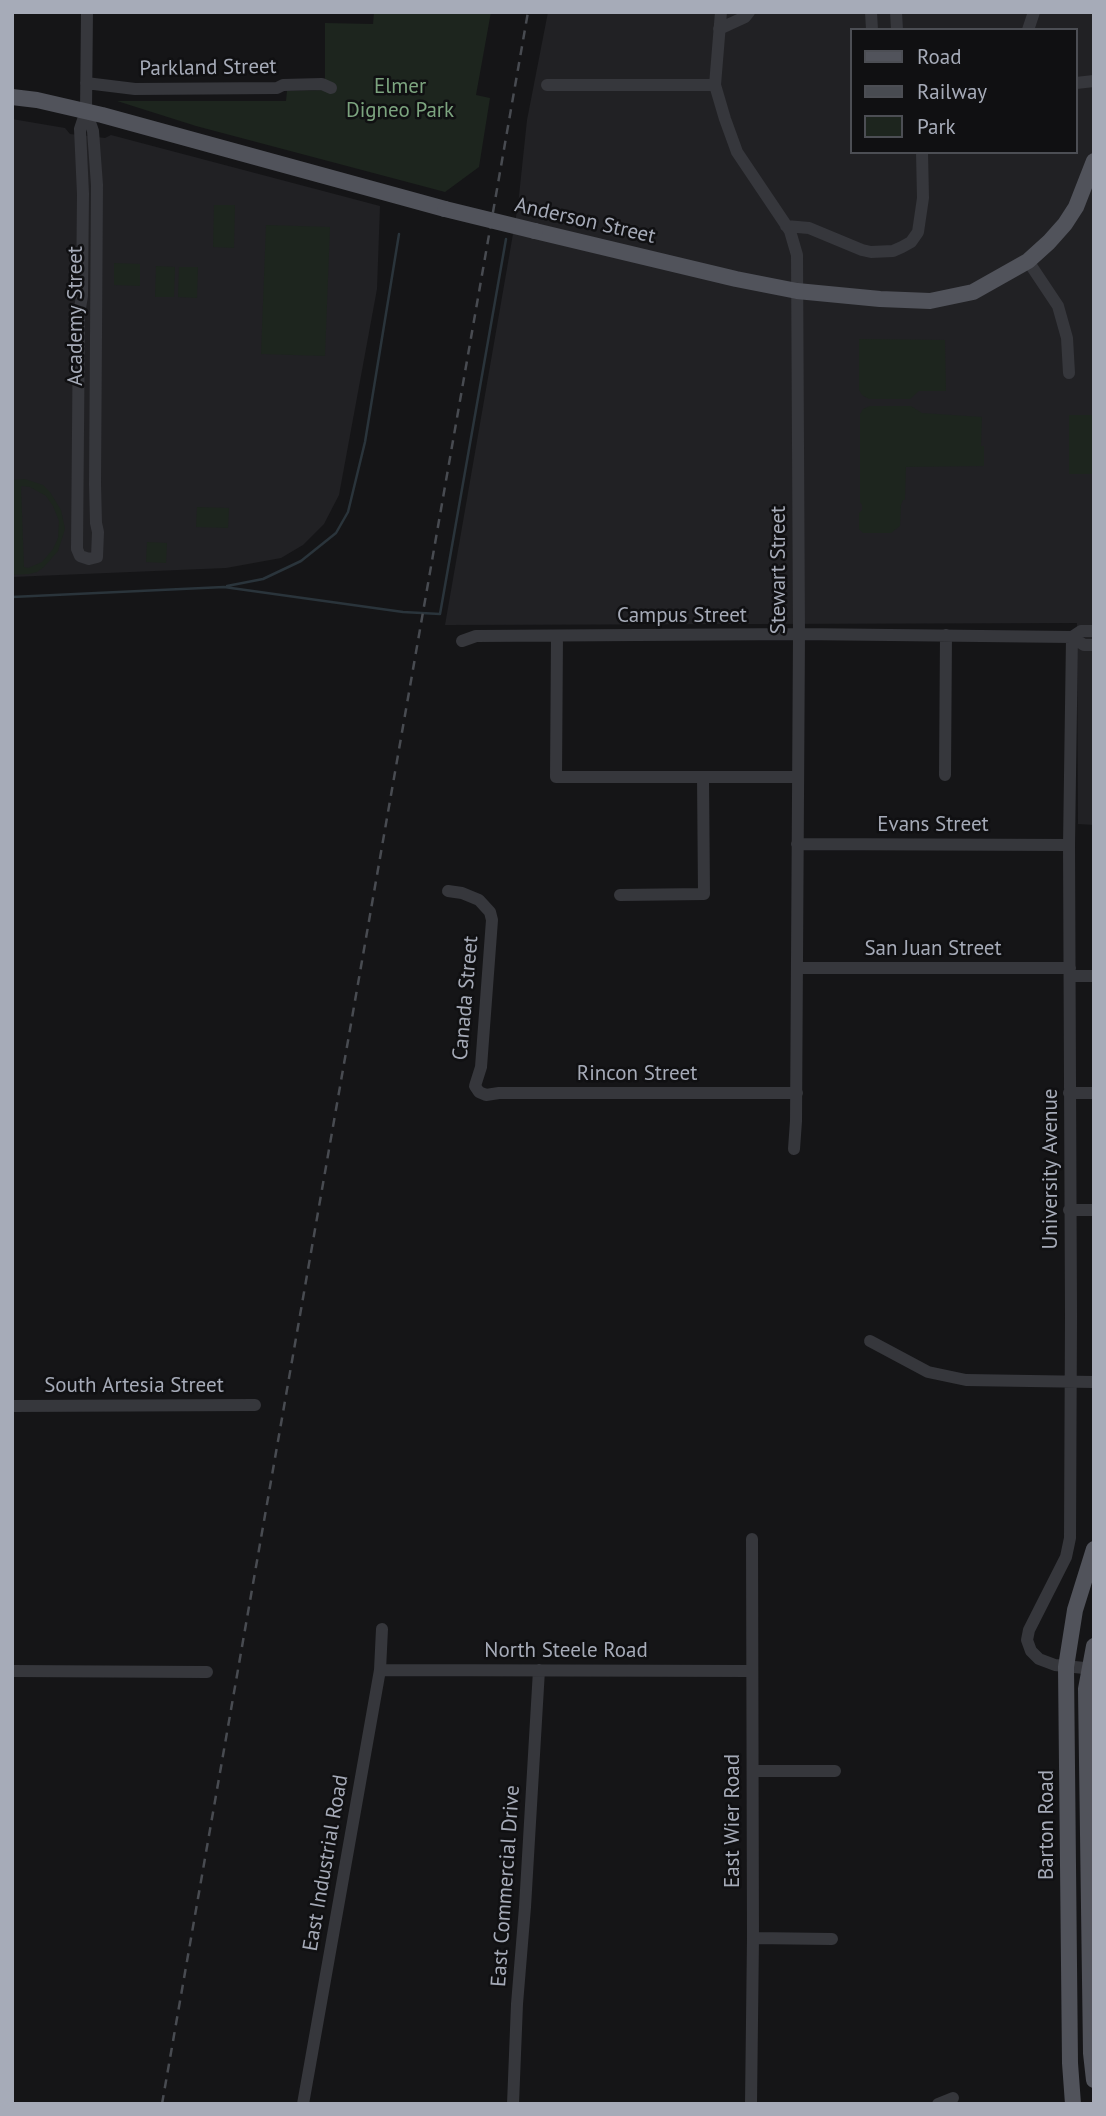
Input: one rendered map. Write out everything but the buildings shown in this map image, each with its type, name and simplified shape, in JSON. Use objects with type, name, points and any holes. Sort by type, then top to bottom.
[{"type":"main road","name":"Anderson Street","points":[[12,97],[86,111],[445,209],[737,279],[797,291],[880,299],[930,301],[973,292],[1028,261],[1065,224],[1076,207],[1094,160]]},
{"type":"main road","name":"Barton Road","points":[[1073,2104],[1070,2063],[1066,1667],[1075,1611],[1094,1549]]},
{"type":"main road","name":"Barton Road","points":[[1094,1646],[1086,1689],[1094,2080]]},
{"type":"street","name":"Academy Street","points":[[86,111],[93,131],[97,185],[98,531],[97,557],[89,559],[80,556],[77,549],[83,194],[80,129],[86,111],[87,12]]},
{"type":"street","name":"Stewart Street","points":[[721,12],[715,85],[725,119],[737,152],[790,231],[797,255],[799,634],[797,1093],[794,1149]]},
{"type":"street","points":[[719,29],[745,17],[749,12]]},
{"type":"street","name":"Parkland Street","points":[[86,83],[135,89],[277,88],[283,85],[322,85],[331,88]]},
{"type":"street","points":[[547,85],[715,85]]},
{"type":"street","points":[[786,226],[809,228],[871,252],[893,251],[911,242],[918,232],[922,218],[922,154]]},
{"type":"street","points":[[1028,261],[1058,306],[1067,338],[1069,373]]},
{"type":"street","name":"Academy Street","points":[[82,296],[85,314],[84,522],[88,526],[96,523]]},
{"type":"street","name":"Campus Street","points":[[1072,637],[1081,631],[1094,631]]},
{"type":"street","name":"Campus Street","points":[[462,642],[476,636],[799,634],[1072,637],[1084,645],[1094,645]]},
{"type":"street","points":[[944,775],[946,635]]},
{"type":"street","points":[[557,636],[556,777],[797,777]]},
{"type":"street","name":"University Avenue","points":[[1066,1667],[1039,1659],[1031,1651],[1027,1640],[1029,1630],[1066,1557],[1070,1538],[1069,845],[1072,637]]},
{"type":"street","points":[[620,895],[704,894],[703,777]]},
{"type":"street","name":"Evans Street","points":[[797,844],[1069,845]]},
{"type":"street","name":"Canada Street","points":[[448,891],[479,900],[490,912],[492,920],[481,1067],[475,1086],[479,1092]]},
{"type":"street","name":"San Juan Street","points":[[797,968],[1070,972],[1094,976]]},
{"type":"street","name":"Rincon Street","points":[[479,1092],[486,1096],[499,1093],[797,1093]]},
{"type":"street","points":[[1069,1093],[1094,1093]]},
{"type":"street","points":[[1069,1210],[1094,1210]]},
{"type":"street","points":[[870,1341],[928,1372],[966,1380],[1094,1382]]},
{"type":"street","name":"South Artesia Street","points":[[12,1406],[255,1405]]},
{"type":"street","name":"East Wier Road","points":[[751,2104],[752,1539]]},
{"type":"street","name":"East Industrial Road","points":[[303,2104],[380,1670],[382,1629]]},
{"type":"street","points":[[1066,1667],[1091,1669]]},
{"type":"street","name":"North Steele Road","points":[[380,1670],[751,1671]]},
{"type":"street","name":"East Commercial Drive","points":[[513,2104],[539,1670]]},
{"type":"street","points":[[12,1671],[207,1672]]},
{"type":"street","points":[[752,1770],[835,1770]]},
{"type":"street","points":[[753,1938],[832,1939]]},
{"type":"street","points":[[938,2104],[953,2098]]},
{"type":"shaded area","points":[[548,12],[1094,12],[1094,825],[1078,824],[1077,623],[445,625],[518,205],[527,120]]},
{"type":"shaded area","points":[[12,119],[65,128],[70,134],[105,138],[111,135],[380,206],[377,289],[339,495],[324,524],[303,545],[281,558],[226,568],[12,577]]},
{"type":"green space","name":"Elmer Digneo Park","points":[[374,12],[491,12],[476,95],[490,98],[479,167],[445,192],[196,126],[117,101],[286,101],[287,91],[325,90],[325,23],[373,24]]},
{"type":"green space","points":[[214,205],[235,205],[234,248],[213,247]]},
{"type":"green space","points":[[266,225],[330,227],[325,356],[261,354]]},
{"type":"green space","points":[[114,263],[140,264],[140,286],[114,285]]},
{"type":"green space","points":[[156,266],[175,267],[174,297],[155,297]]},
{"type":"green space","points":[[179,267],[198,267],[197,298],[178,297]]},
{"type":"green space","points":[[859,339],[945,340],[946,391],[919,391],[910,399],[869,399],[862,395],[859,390]]},
{"type":"green space","points":[[870,406],[911,406],[922,413],[982,417],[981,446],[984,446],[984,466],[906,467],[905,500],[901,505],[900,526],[891,533],[863,533],[859,529],[859,513],[862,510],[860,414]]},
{"type":"green space","points":[[1069,415],[1094,415],[1094,474],[1069,474]]},
{"type":"green space","points":[[25,479],[43,485],[61,510],[65,529],[58,551],[44,567],[29,574],[12,575],[12,480]],"holes":[[[21,486],[30,487],[46,496],[59,521],[58,538],[53,549],[42,562],[28,568],[24,567]]]},
{"type":"green space","points":[[197,507],[229,508],[228,528],[196,527]]},
{"type":"green space","points":[[147,542],[167,543],[166,563],[146,562]]},
{"type":"waterway","points":[[227,586],[263,579],[301,561],[336,533],[348,512],[365,442],[399,234]]},
{"type":"waterway","points":[[12,597],[224,587],[403,612],[440,614],[506,239]]},
{"type":"railway","points":[[162,2104],[528,12]]}]
